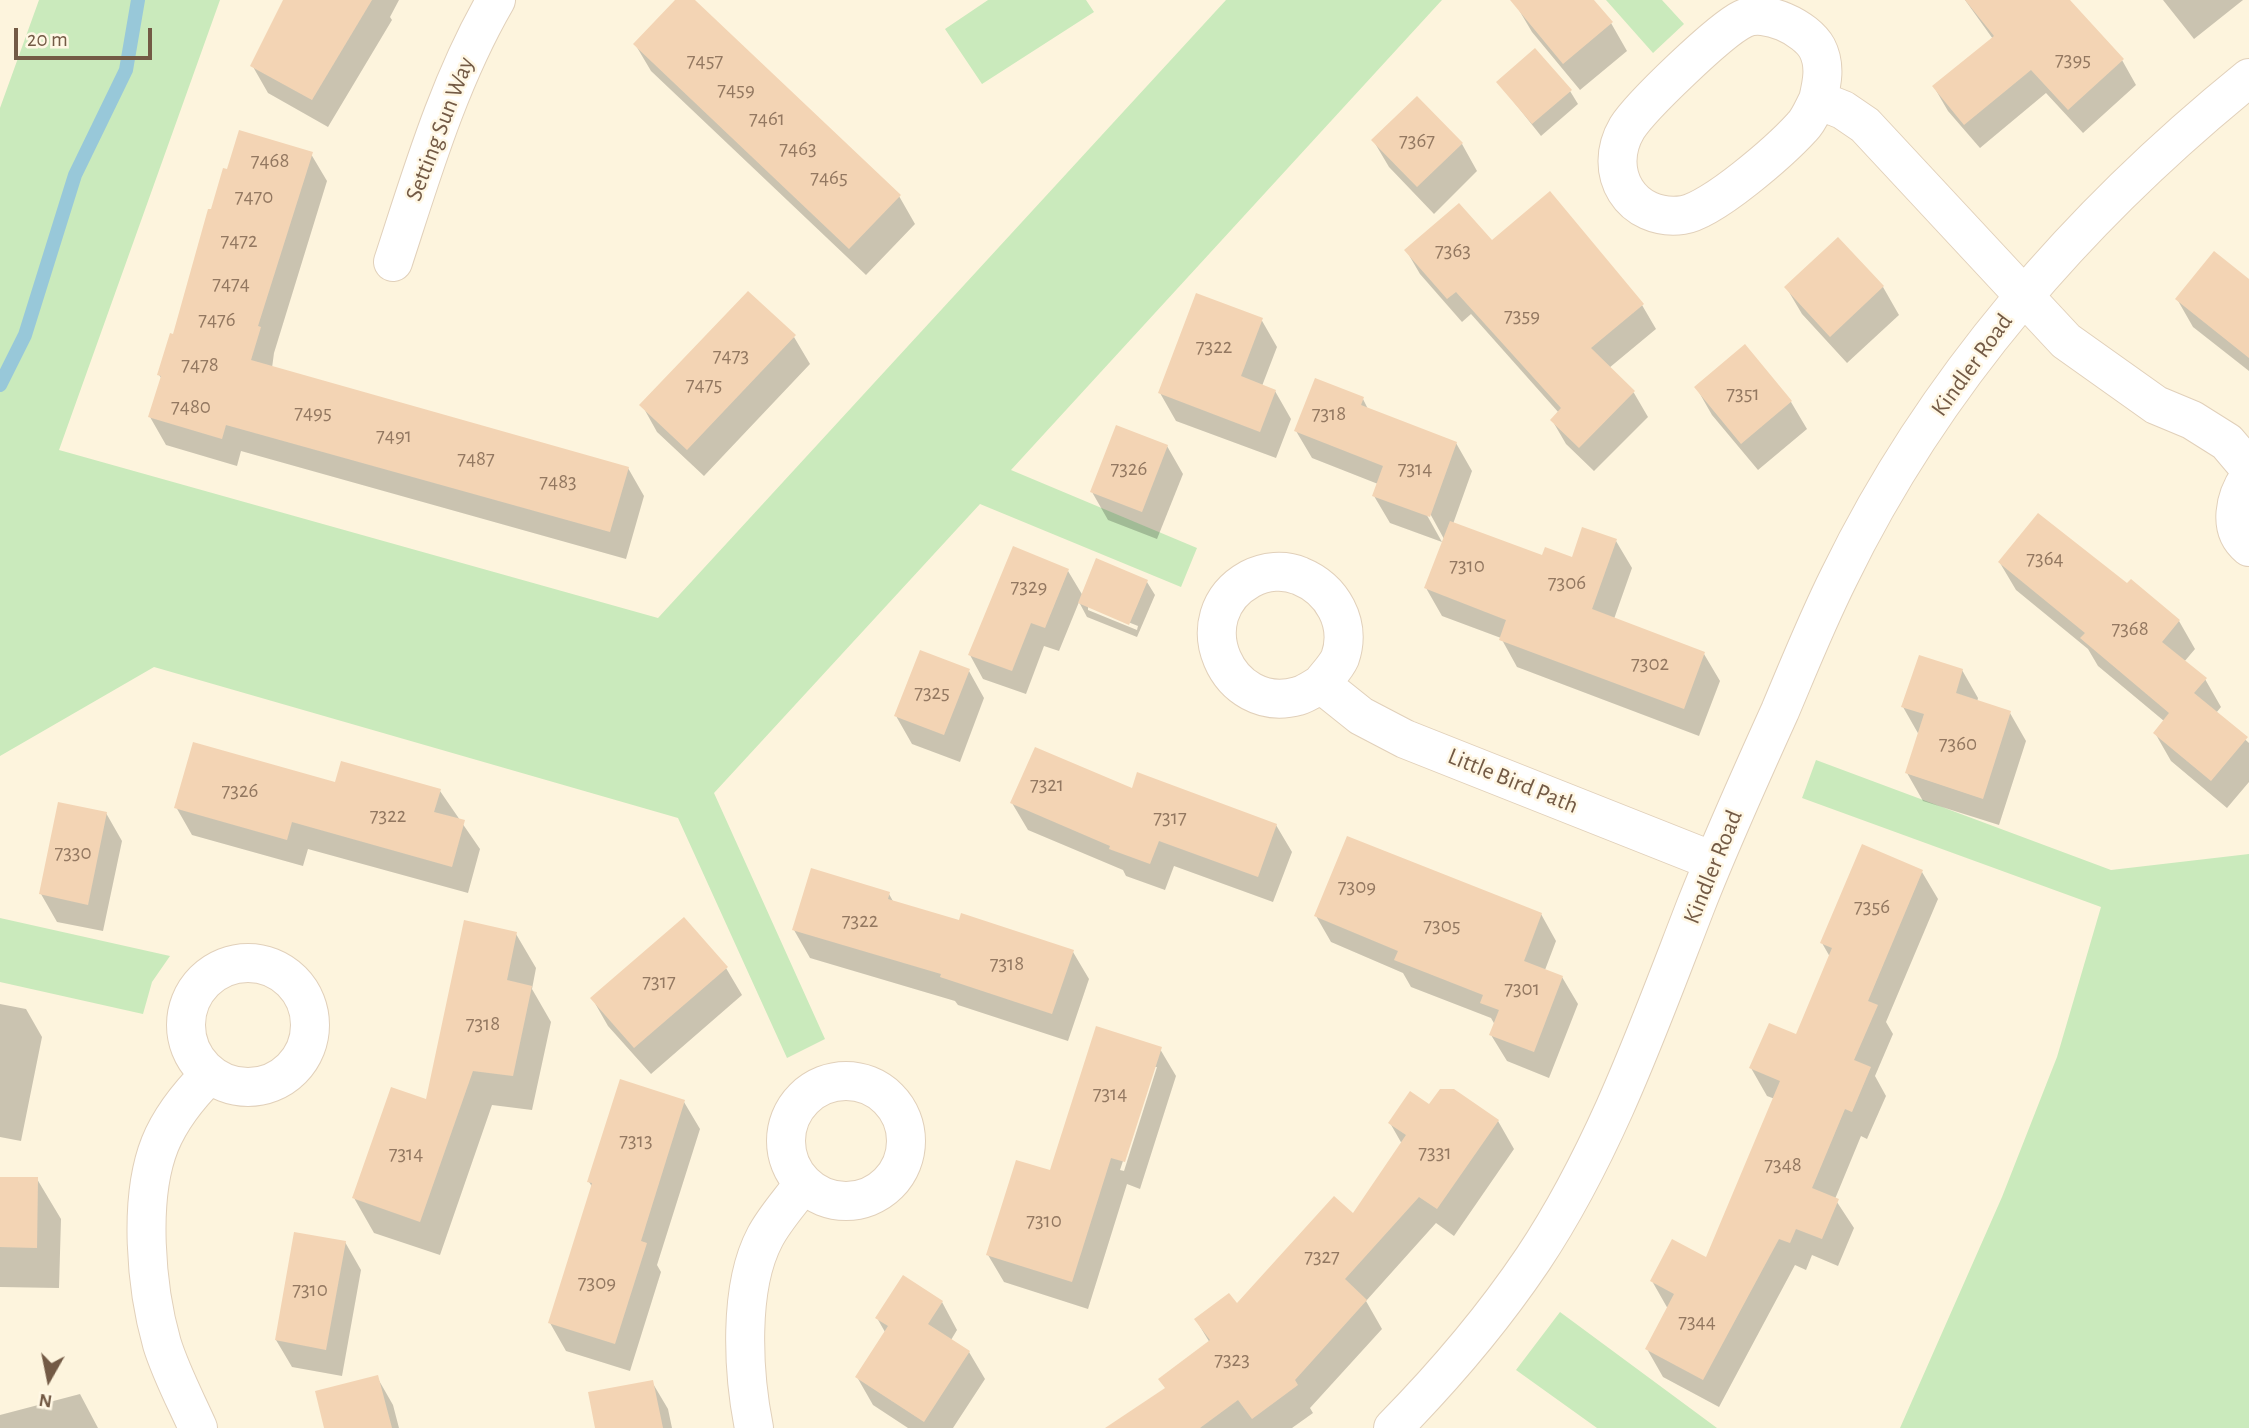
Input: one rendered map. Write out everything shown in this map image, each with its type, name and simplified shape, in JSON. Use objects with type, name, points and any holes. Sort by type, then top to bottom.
[{"type":"street","name":"Setting Sun Way","points":[[393,262],[428,152],[467,54],[496,0]]},
{"type":"street","points":[[1746,17],[1774,18],[1801,31],[1817,49],[1824,75],[1818,100],[1803,127],[1718,199],[1701,209],[1683,215],[1659,213],[1639,205],[1622,184],[1615,165],[1618,143],[1632,121],[1723,31],[1746,17]]},
{"type":"street","name":"Kindler Road","points":[[1393,1428],[1436,1384],[1485,1325],[1534,1258],[1579,1181],[1630,1074],[1713,861],[1839,576],[1887,488],[1960,379],[2022,296],[2107,203],[2249,78]]},
{"type":"street","name":"Kindler Road","points":[[1818,100],[1843,110],[1865,125],[2066,341],[2156,405],[2192,421],[2227,442],[2249,468]]},
{"type":"street","points":[[2249,477],[2238,494],[2235,517],[2249,547]]},
{"type":"street","name":"Little Bird Path","points":[[1321,684],[1361,716],[1405,739],[1713,861]]},
{"type":"street","points":[[198,1428],[163,1346],[149,1289],[147,1208],[160,1144],[187,1097],[209,1074]]},
{"type":"street","points":[[754,1428],[747,1394],[745,1337],[752,1276],[765,1237],[803,1184]]},
{"type":"green space","points":[[39,0],[220,0],[59,450],[658,618],[1226,0],[1442,0],[1011,470],[1197,548],[1181,587],[980,504],[714,793],[825,1039],[787,1058],[678,818],[154,667],[0,756],[0,108]]},
{"type":"green space","points":[[988,0],[1086,0],[1094,12],[982,84],[945,29]]},
{"type":"green space","points":[[1606,0],[1662,0],[1684,24],[1653,53]]},
{"type":"green space","points":[[1816,760],[2111,870],[2249,854],[2249,1428],[1900,1428],[2002,1197],[2057,1057],[2101,907],[1802,798]]},
{"type":"green space","points":[[0,918],[170,956],[152,982],[143,1014],[0,982]]},
{"type":"green space","points":[[1560,1312],[1717,1428],[1597,1428],[1516,1370]]},
{"type":"building","points":[[283,0],[372,0],[312,100],[250,66]]},
{"type":"building","points":[[675,0],[695,0],[901,195],[849,249],[633,44]]},
{"type":"building","points":[[1510,0],[1594,0],[1613,22],[1563,64]]},
{"type":"building","points":[[1965,0],[2070,0],[2124,59],[2068,110],[2031,70],[1964,125],[1932,86],[1994,36]]},
{"type":"building","points":[[1535,48],[1572,90],[1532,124],[1496,82]]},
{"type":"building","points":[[1417,96],[1463,143],[1417,187],[1371,140]]},
{"type":"building","points":[[239,130],[313,152],[258,326],[261,327],[251,360],[629,467],[610,532],[226,425],[222,439],[148,417],[161,376],[157,375],[170,333],[173,334],[208,209],[211,209],[223,168],[227,169]]},
{"type":"building","points":[[1550,191],[1644,304],[1591,348],[1635,391],[1579,448],[1550,420],[1561,408],[1456,292],[1447,299],[1404,250],[1459,203],[1492,240]]},
{"type":"building","points":[[1838,237],[1884,286],[1830,337],[1784,287]]},
{"type":"building","points":[[2214,251],[2249,279],[2249,358],[2175,299]]},
{"type":"building","points":[[748,291],[796,335],[687,450],[639,405]]},
{"type":"building","points":[[1196,293],[1263,318],[1241,376],[1276,390],[1260,432],[1158,393]]},
{"type":"building","points":[[1745,344],[1792,401],[1741,444],[1694,387]]},
{"type":"building","points":[[1315,378],[1364,397],[1361,405],[1457,442],[1430,517],[1372,496],[1383,466],[1294,431]]},
{"type":"building","points":[[1116,425],[1168,445],[1142,512],[1090,492]]},
{"type":"building","points":[[2038,513],[2127,583],[2131,579],[2180,620],[2162,642],[2207,678],[2194,693],[2248,737],[2211,781],[2153,733],[2169,713],[2080,638],[2085,633],[1998,562]]},
{"type":"building","points":[[1450,521],[1542,555],[1545,547],[1572,557],[1582,527],[1617,539],[1592,609],[1705,652],[1684,709],[1499,640],[1506,620],[1424,588]]},
{"type":"building","points":[[1013,546],[1069,569],[1045,628],[1031,623],[1012,671],[968,655]]},
{"type":"building","points":[[1096,558],[1148,580],[1129,625],[1078,603]]},
{"type":"building","points":[[920,650],[970,669],[944,735],[894,716]]},
{"type":"building","points":[[1919,655],[1963,669],[1956,693],[2011,711],[1983,799],[1905,773],[1924,714],[1901,707]]},
{"type":"building","points":[[193,742],[335,782],[341,761],[441,789],[434,812],[465,820],[452,867],[292,822],[287,840],[174,808]]},
{"type":"building","points":[[1035,747],[1132,788],[1137,772],[1277,824],[1258,877],[1159,841],[1150,864],[1109,849],[1110,846],[1010,803]]},
{"type":"building","points":[[58,802],[107,812],[88,905],[39,894]]},
{"type":"building","points":[[1347,836],[1542,913],[1524,961],[1563,976],[1534,1052],[1489,1035],[1499,1010],[1480,1003],[1483,995],[1394,960],[1398,951],[1314,916]]},
{"type":"building","points":[[1862,844],[1923,870],[1868,1001],[1878,1005],[1854,1060],[1871,1067],[1852,1112],[1845,1109],[1812,1188],[1839,1199],[1822,1239],[1796,1229],[1790,1243],[1779,1239],[1703,1380],[1645,1349],[1674,1294],[1650,1281],[1672,1239],[1706,1257],[1780,1081],[1749,1068],[1769,1023],[1796,1034],[1832,948],[1820,943]]},
{"type":"building","points":[[811,868],[890,892],[888,899],[959,920],[961,913],[1074,950],[1052,1014],[940,977],[941,974],[792,930]]},
{"type":"building","points":[[684,917],[728,967],[634,1048],[590,998]]},
{"type":"building","points":[[464,920],[517,932],[507,980],[532,986],[513,1076],[473,1071],[420,1222],[352,1198],[391,1087],[426,1099]]},
{"type":"building","points":[[1096,1026],[1162,1047],[1125,1162],[1111,1158],[1072,1282],[986,1255],[1016,1160],[1050,1170]]},
{"type":"building","points":[[620,1079],[685,1100],[641,1241],[647,1243],[615,1344],[548,1323],[592,1183],[587,1182]]},
{"type":"building","points":[[1440,1089],[1454,1089],[1499,1120],[1437,1209],[1419,1197],[1345,1279],[1367,1300],[1295,1380],[1298,1385],[1252,1419],[1238,1400],[1200,1428],[1105,1428],[1165,1388],[1158,1379],[1210,1340],[1194,1319],[1229,1293],[1237,1303],[1334,1196],[1353,1213],[1406,1135],[1388,1123],[1410,1091],[1429,1104]]},
{"type":"building","points":[[0,1177],[38,1177],[37,1248],[0,1247]]},
{"type":"building","points":[[294,1232],[346,1241],[326,1350],[275,1340]]},
{"type":"building","points":[[903,1275],[943,1301],[928,1324],[970,1351],[924,1422],[855,1377],[888,1326],[875,1318]]},
{"type":"building","points":[[378,1375],[392,1428],[324,1428],[315,1391]]},
{"type":"building","points":[[653,1380],[663,1428],[595,1428],[588,1392]]},
{"type":"waterway","points":[[0,385],[25,335],[75,175],[126,70],[138,0]]}]
